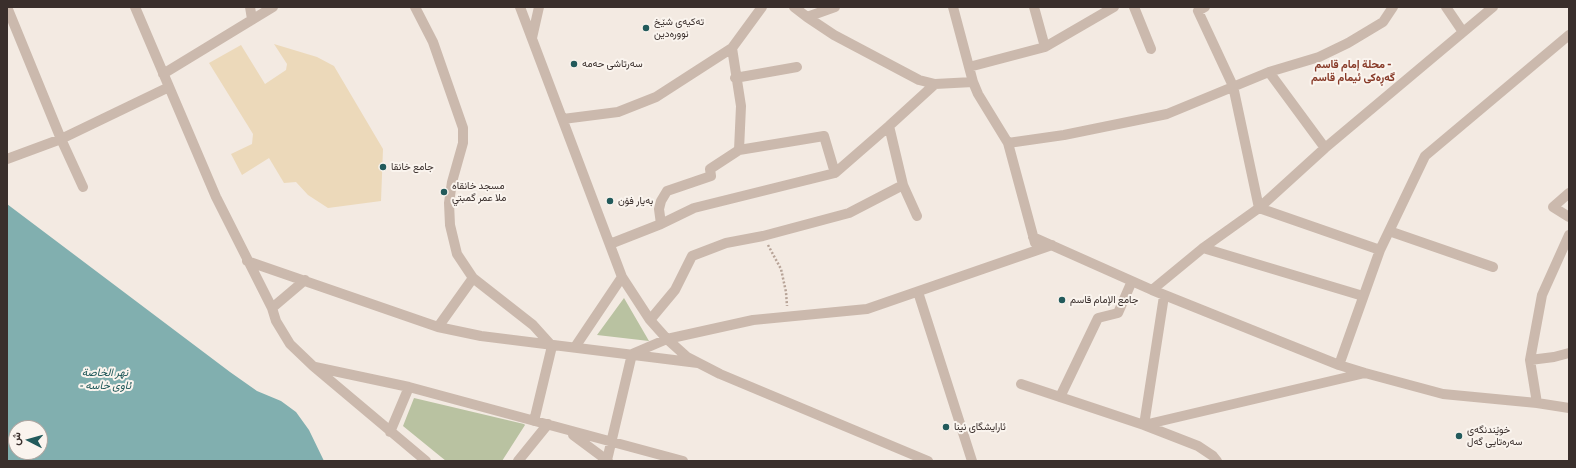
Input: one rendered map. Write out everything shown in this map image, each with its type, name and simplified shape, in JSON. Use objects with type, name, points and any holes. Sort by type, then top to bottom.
[{"type":"street","points":[[7,7],[61,139],[83,187]]},
{"type":"street","points":[[135,7],[216,197],[272,308],[276,321],[290,344],[313,366],[426,461]]},
{"type":"street","points":[[250,7],[252,19]]},
{"type":"street","points":[[163,74],[273,7]]},
{"type":"street","points":[[415,7],[433,42],[463,128],[463,143],[450,194],[450,225],[457,254],[473,278],[533,325],[552,346]]},
{"type":"street","points":[[520,7],[622,277],[650,320],[667,339],[678,350],[698,363],[747,386],[928,461]]},
{"type":"street","points":[[532,38],[538,7]]},
{"type":"street","points":[[563,119],[618,112],[656,97],[732,48],[762,7]]},
{"type":"street","points":[[794,7],[834,35],[874,58],[919,80],[935,84],[973,82]]},
{"type":"street","points":[[807,16],[835,7]]},
{"type":"street","points":[[953,7],[973,82],[978,94],[1008,143],[1037,251]]},
{"type":"street","points":[[1034,7],[1045,47]]},
{"type":"street","points":[[969,67],[1045,47],[1114,7]]},
{"type":"street","points":[[1134,7],[1151,49]]},
{"type":"street","points":[[1008,143],[1064,135],[1167,114],[1232,86],[1269,72],[1319,57],[1348,44],[1383,22],[1393,7]]},
{"type":"street","points":[[1446,7],[1463,32]]},
{"type":"street","points":[[1152,290],[1203,248],[1259,208],[1325,148],[1493,7]]},
{"type":"street","points":[[1201,9],[1232,86],[1259,208]]},
{"type":"street","points":[[1339,365],[1380,250],[1426,156],[1569,35]]},
{"type":"street","points":[[732,48],[735,78],[741,106],[739,150]]},
{"type":"street","points":[[735,78],[797,67]]},
{"type":"street","points":[[1269,72],[1325,148]]},
{"type":"street","points":[[610,244],[661,224],[694,208],[835,173],[935,84]]},
{"type":"street","points":[[7,160],[61,139],[169,87]]},
{"type":"street","points":[[889,126],[903,185],[917,216]]},
{"type":"street","points":[[661,224],[659,209],[661,201],[667,191],[711,176],[710,169],[739,150],[824,136],[835,173]]},
{"type":"street","points":[[650,320],[675,290],[692,256],[726,242],[763,236],[849,213],[903,185]]},
{"type":"street","points":[[1569,193],[1553,207],[1569,217]]},
{"type":"street","points":[[1259,208],[1380,250]]},
{"type":"street","points":[[1389,231],[1493,267]]},
{"type":"street","points":[[1033,237],[1164,296],[1339,365],[1443,394],[1537,403],[1569,408]]},
{"type":"street","points":[[1537,403],[1530,360],[1542,295],[1569,237]]},
{"type":"street","points":[[632,354],[667,339],[752,320],[867,309],[1052,245]]},
{"type":"street","points":[[1203,248],[1363,296]]},
{"type":"street","points":[[247,261],[438,327],[481,336],[552,346],[575,347],[698,363]]},
{"type":"street","points":[[575,347],[622,277]]},
{"type":"street","points":[[438,327],[473,278]]},
{"type":"street","points":[[272,308],[305,280]]},
{"type":"street","points":[[1060,397],[1098,318],[1118,313],[1132,281]]},
{"type":"street","points":[[918,292],[972,461]]},
{"type":"street","points":[[1144,425],[1164,296]]},
{"type":"street","points":[[534,420],[552,346]]},
{"type":"street","points":[[1530,360],[1554,358],[1569,352]]},
{"type":"street","points":[[568,431],[608,461],[632,354]]},
{"type":"street","points":[[313,366],[409,388],[534,420],[568,431],[683,461]]},
{"type":"street","points":[[1144,425],[1365,373]]},
{"type":"street","points":[[1021,384],[1144,425],[1198,446],[1213,456],[1216,461]]},
{"type":"street","points":[[390,432],[409,388]]},
{"type":"street","points":[[518,461],[548,424]]},
{"type":"path","points":[[763,236],[781,269],[786,292],[786,317]]},
{"type":"green space","points":[[624,298],[649,341],[597,335]]},
{"type":"green space","points":[[414,398],[525,425],[502,461],[446,461],[403,426]]},
{"type":"sand","points":[[274,44],[317,57],[334,66],[383,149],[381,201],[328,208],[308,195],[296,182],[284,183],[269,158],[242,175],[231,154],[252,144],[253,134],[209,63],[241,45],[265,84],[286,70],[287,64]]},
{"type":"water","name":"نهر الخاصة - ئاوی خاسە","points":[[7,204],[230,372],[257,391],[281,401],[296,412],[309,430],[324,461],[7,461]]},
{"type":"place","name":"تەکیەی شێخ نوورەدین","points":[[646,28]]},
{"type":"place","name":"سەرتاشی حەمە","points":[[574,64]]},
{"type":"place","name":"جامع خانقا","points":[[383,167]]},
{"type":"place","name":"مسجد خانقاه ملا عمر گمبتي","points":[[444,192]]},
{"type":"place","name":"بەیار فۆن","points":[[610,201]]},
{"type":"place","name":"جامع الإمام قاسم","points":[[1062,300]]},
{"type":"place","name":"ئارایشگای نینا","points":[[946,427]]},
{"type":"place","name":"خوێندنگەی سەرەتایی گەل","points":[[1459,436]]},
{"type":"district","name":"محلة إمام قاسم - گەڕەکی ئیمام قاسم","points":[[1353,71]]}]
